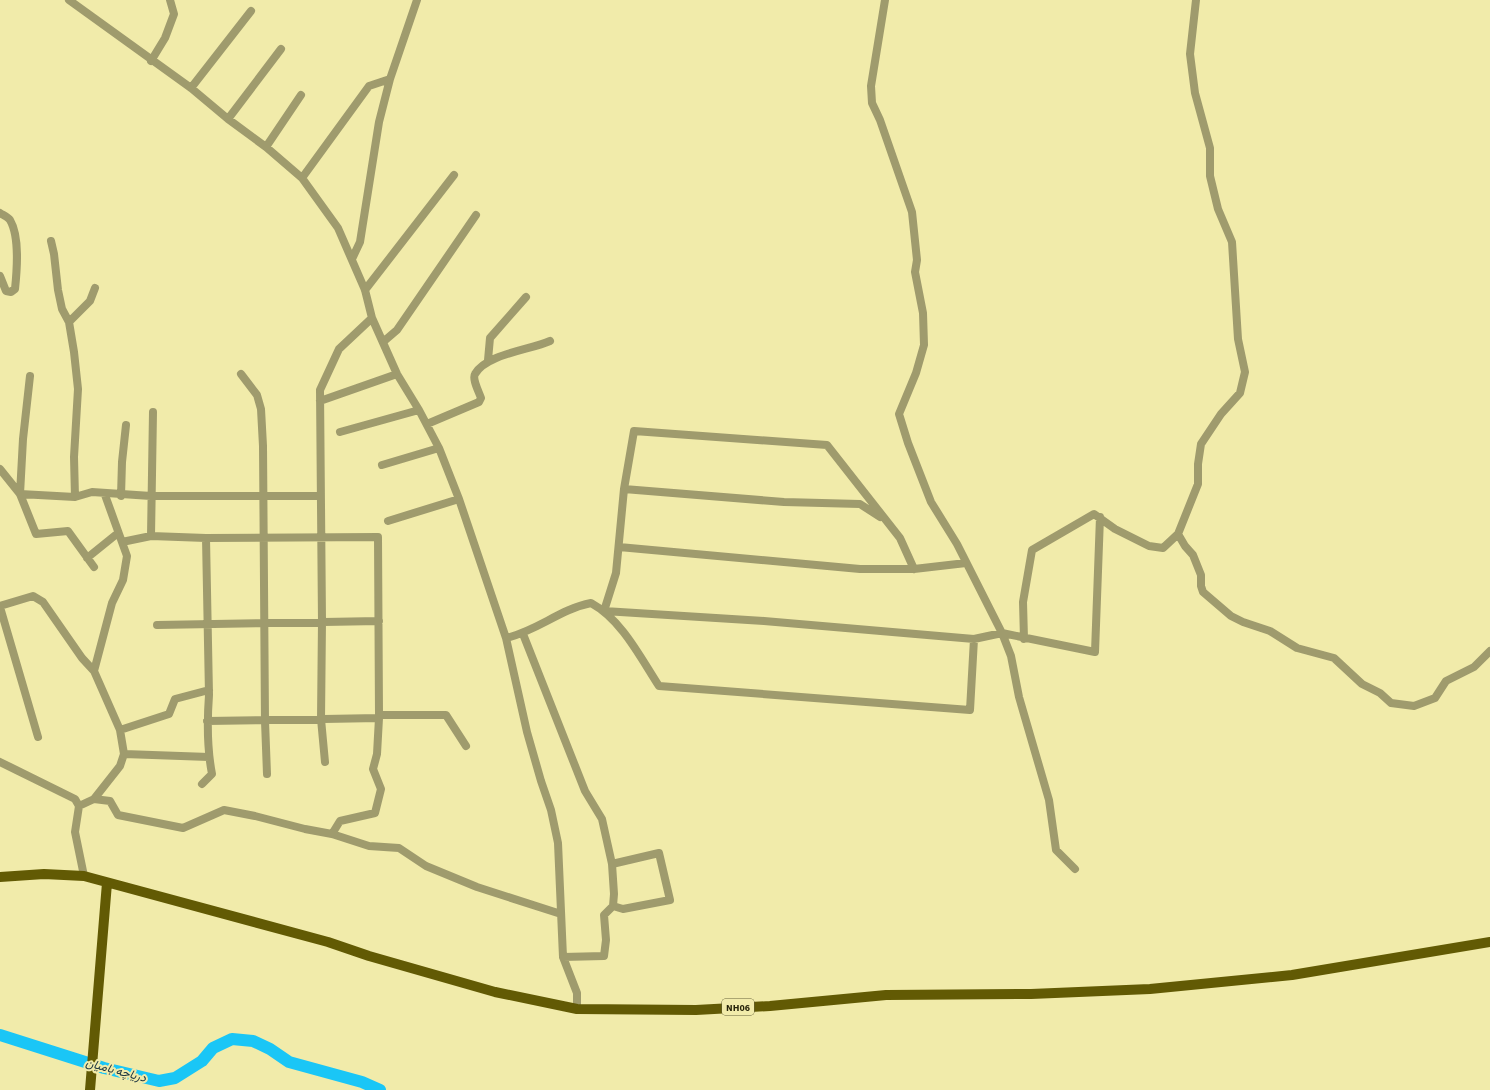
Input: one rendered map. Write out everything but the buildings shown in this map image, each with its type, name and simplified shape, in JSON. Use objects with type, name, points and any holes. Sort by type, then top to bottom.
[{"type":"main road","name":"NH06","points":[[0,877],[44,874],[84,876],[107,883],[149,892],[243,920],[328,942],[369,956],[428,971],[496,992],[577,1009],[696,1010],[770,1006],[886,995],[1030,994],[1150,989],[1292,975],[1490,942]]},
{"type":"main road","points":[[90,1085],[107,883]]},
{"type":"street","points":[[69,0],[151,61],[191,88],[266,146],[302,178],[338,228],[365,290],[372,318],[397,374],[420,410],[439,448],[459,499],[506,638],[527,732],[551,810],[558,843],[563,957],[577,993],[577,1009]]},
{"type":"street","points":[[151,61],[165,38],[174,14],[170,0]]},
{"type":"street","points":[[352,259],[360,242],[379,122],[390,79],[417,0]]},
{"type":"street","points":[[885,0],[871,86],[872,103],[880,120],[912,212],[917,260],[915,272],[923,313],[924,345],[916,373],[899,414],[908,443],[931,502],[957,544],[1002,633],[1011,656],[1019,697],[1049,800],[1056,850],[1075,869]]},
{"type":"street","points":[[1024,639],[1023,602],[1032,550],[1094,514],[1114,529],[1149,546],[1163,548],[1178,534],[1198,484],[1198,464],[1201,444],[1221,414],[1240,393],[1245,372],[1238,339],[1232,242],[1218,209],[1210,176],[1210,148],[1195,93],[1190,54],[1196,0]]},
{"type":"street","points":[[191,88],[251,11]]},
{"type":"street","points":[[228,118],[281,48]]},
{"type":"street","points":[[302,178],[369,86],[390,79]]},
{"type":"street","points":[[266,146],[301,95]]},
{"type":"street","points":[[365,290],[454,175]]},
{"type":"street","points":[[0,213],[9,219],[13,227],[18,262],[15,289],[11,292],[6,291],[0,276]]},
{"type":"street","points":[[383,342],[397,330],[476,215]]},
{"type":"street","points":[[51,241],[58,290],[62,309],[68,322],[78,389],[74,457],[75,497]]},
{"type":"street","points":[[68,322],[90,301],[95,288]]},
{"type":"street","points":[[488,360],[490,338],[526,297]]},
{"type":"street","points":[[325,762],[320,719],[322,537],[320,496],[320,390],[339,349],[372,318]]},
{"type":"street","points":[[427,424],[478,402],[481,398],[474,378],[475,374],[488,360],[540,345],[550,340]]},
{"type":"street","points":[[241,374],[257,395],[261,409],[267,774]]},
{"type":"street","points":[[320,401],[397,374]]},
{"type":"street","points":[[20,494],[23,439],[30,376]]},
{"type":"street","points":[[340,432],[420,410]]},
{"type":"street","points":[[151,536],[153,412]]},
{"type":"street","points":[[121,496],[122,462],[126,425]]},
{"type":"street","points":[[604,610],[616,573],[624,489],[634,431],[827,445],[900,538],[914,569]]},
{"type":"street","points":[[382,465],[439,448]]},
{"type":"street","points":[[0,470],[20,494],[36,534],[68,531],[94,567]]},
{"type":"street","points":[[624,489],[784,502],[860,504],[886,521]]},
{"type":"street","points":[[20,494],[75,497],[92,492],[121,496],[320,496]]},
{"type":"street","points":[[94,671],[112,603],[123,580],[127,556],[105,494]]},
{"type":"street","points":[[388,521],[459,499]]},
{"type":"street","points":[[604,610],[764,621],[974,639],[1002,633],[1024,639],[1095,652],[1100,517]]},
{"type":"street","points":[[87,558],[118,533]]},
{"type":"street","points":[[1178,534],[1184,546],[1193,556],[1201,574],[1201,586],[1203,592],[1231,616],[1243,622],[1270,631],[1297,648],[1334,658],[1362,684],[1380,693],[1391,703],[1414,706],[1435,698],[1446,681],[1474,667],[1490,651]]},
{"type":"street","points":[[122,542],[151,536],[206,538],[378,537],[379,716],[377,754],[373,769],[381,789],[375,813],[340,821],[332,834]]},
{"type":"street","points":[[202,784],[212,774],[209,757],[208,721],[209,624],[206,538]]},
{"type":"street","points":[[618,548],[860,569],[914,569],[966,563]]},
{"type":"street","points":[[38,736],[0,606],[33,596],[43,602],[82,658],[94,671],[120,730],[124,754],[120,766],[94,799],[79,806]]},
{"type":"street","points":[[506,638],[522,634],[575,606],[591,603],[604,610],[631,643],[659,686],[850,702],[970,710],[974,639]]},
{"type":"street","points":[[157,625],[379,620]]},
{"type":"street","points":[[522,634],[585,791],[602,819],[612,864],[614,894],[613,906],[604,915],[606,940],[604,956],[563,957]]},
{"type":"street","points":[[120,730],[169,714],[175,700],[209,690]]},
{"type":"street","points":[[208,721],[265,721],[379,716],[446,715],[466,746]]},
{"type":"street","points":[[124,754],[209,757]]},
{"type":"street","points":[[0,762],[75,799],[79,806],[75,832],[84,876]]},
{"type":"street","points":[[94,799],[110,801],[118,815],[183,828],[224,810],[332,834],[369,846],[399,848],[426,866],[477,887],[561,914]]},
{"type":"street","points":[[612,864],[660,852],[670,900],[623,908],[613,906]]},
{"type":"waterway","name":"دریاچه بامیان","points":[[0,1035],[104,1068],[159,1081],[175,1078],[202,1061],[213,1048],[232,1039],[253,1041],[270,1049],[289,1062],[362,1082],[380,1090]]}]
